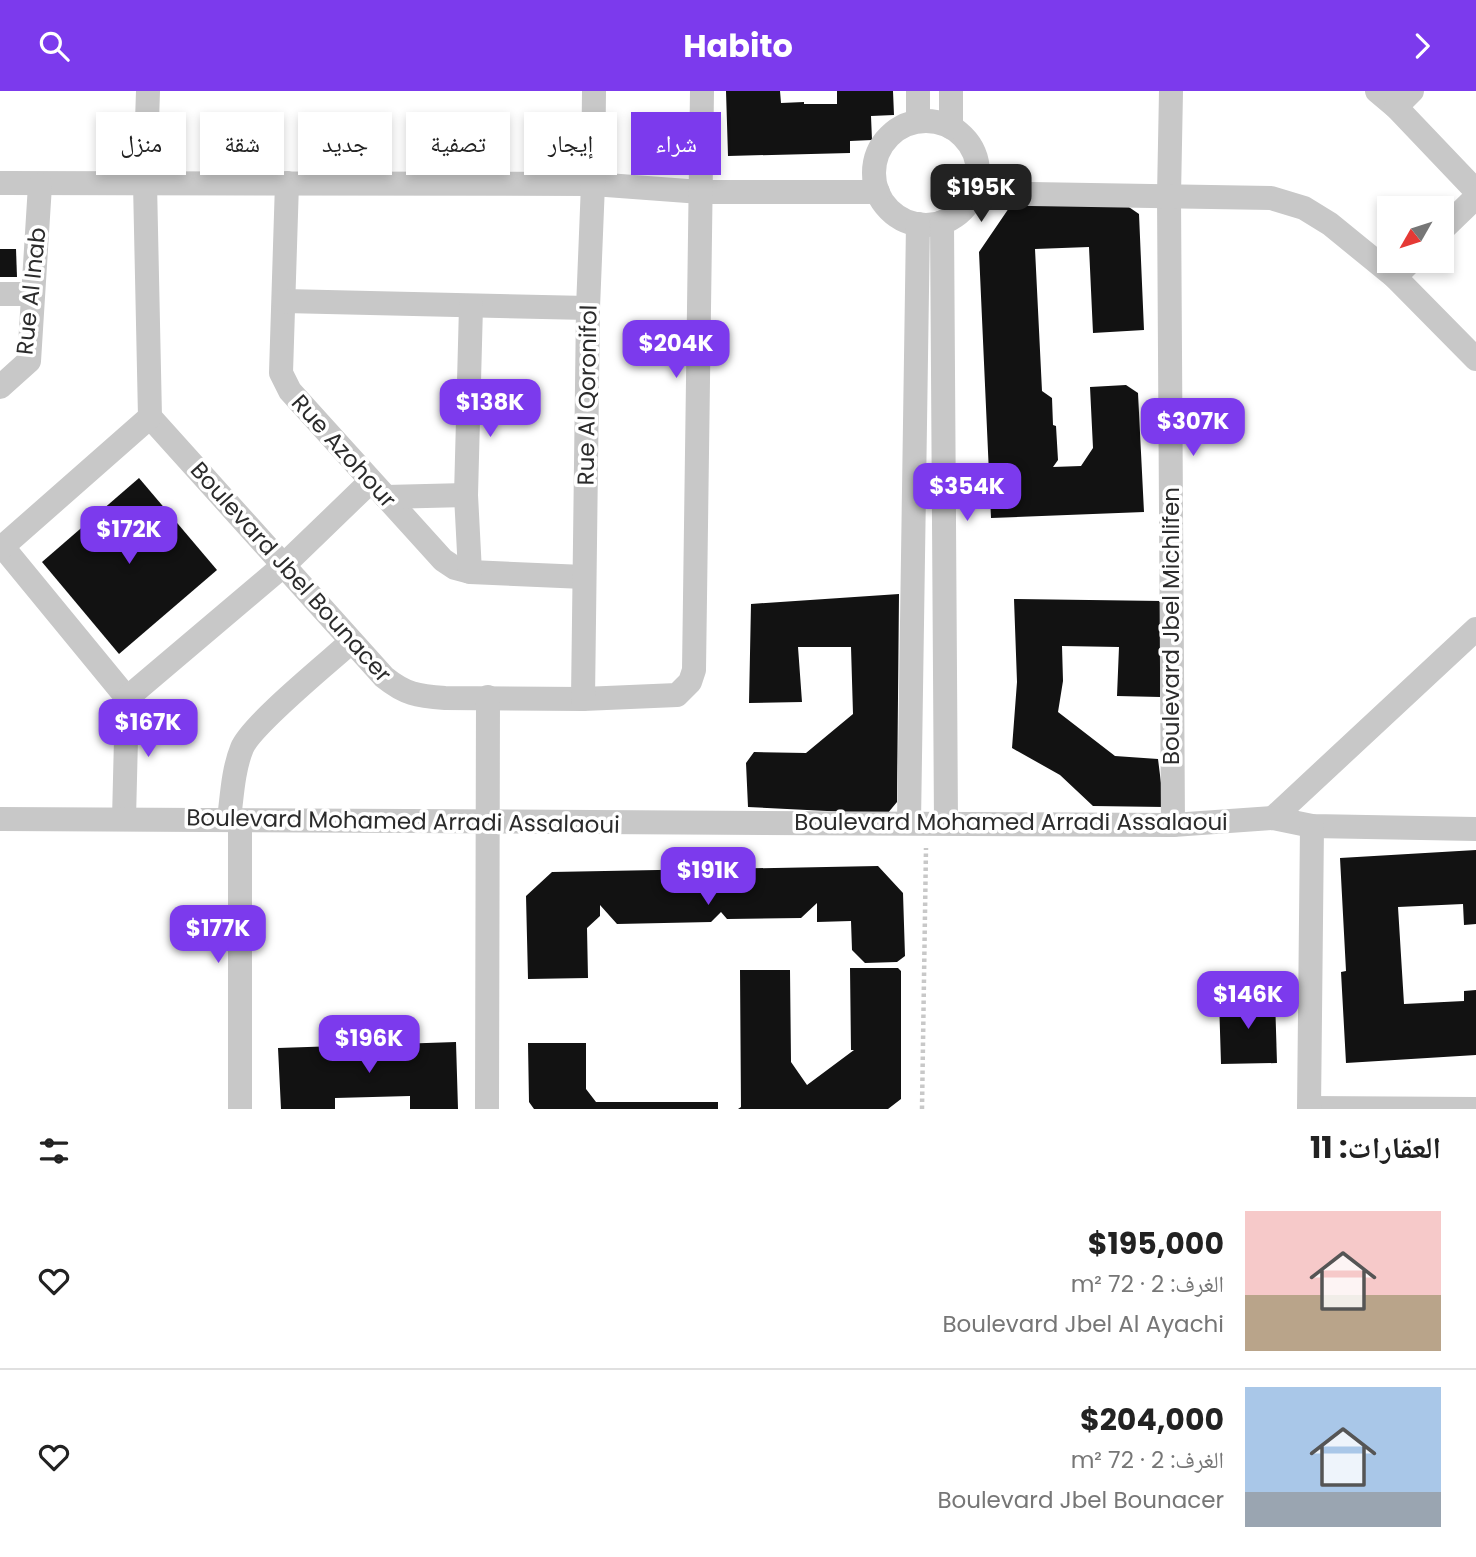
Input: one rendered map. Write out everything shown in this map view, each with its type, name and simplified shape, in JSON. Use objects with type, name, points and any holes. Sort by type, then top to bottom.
[{"type":"street","points":[[124,819],[127,698],[1,548],[150,417],[145,183],[148,91]]},
{"type":"street","name":"Rue Al Qoronifol","points":[[583,699],[594,91]]},
{"type":"street","name":"Boulevard Jbel Bounacer","points":[[150,417],[351,642],[384,677],[404,692],[422,697],[445,698],[583,699],[671,697],[682,692],[690,682],[694,670],[702,91]]},
{"type":"street","points":[[918,91],[918,121]]},
{"type":"street","points":[[951,91],[951,127]]},
{"type":"street","name":"Boulevard Jbel Michlifen","points":[[1171,91],[1169,196],[1173,825]]},
{"type":"street","points":[[1395,96],[1476,191]]},
{"type":"street","points":[[918,121],[935,121],[951,127],[965,138],[974,151],[978,169],[975,193],[961,213],[942,222],[918,224],[893,213],[878,192],[874,167],[882,145],[897,129],[918,121]]},
{"type":"street","points":[[0,183],[593,184],[701,192],[878,192]]},
{"type":"street","name":"Rue Azohour","points":[[287,183],[281,373],[290,391],[443,560],[455,568],[470,572],[584,577]]},
{"type":"street","name":"Rue Al Inab","points":[[0,387],[29,361],[40,185]]},
{"type":"street","points":[[975,193],[1271,198],[1304,208],[1377,253]]},
{"type":"street","points":[[1454,218],[1476,197]]},
{"type":"street","points":[[927,823],[942,222]]},
{"type":"street","points":[[918,224],[927,823]]},
{"type":"street","points":[[1406,273],[1476,359]]},
{"type":"street","points":[[0,294],[33,294]]},
{"type":"street","points":[[285,301],[588,308]]},
{"type":"street","points":[[470,572],[466,495],[471,306]]},
{"type":"street","points":[[127,698],[284,565],[378,490],[466,495]]},
{"type":"street","points":[[1273,818],[1476,629]]},
{"type":"street","points":[[240,1109],[236,769],[242,746],[275,711],[351,642]]},
{"type":"street","points":[[487,1109],[488,697]]},
{"type":"street","name":"Boulevard Mohamed Arradi Assalaoui","points":[[0,819],[1173,825],[1273,818],[1312,826],[1476,829]]},
{"type":"street","points":[[1312,826],[1308,1109],[1476,1109]]},
{"type":"path","points":[[922,1109],[927,823]]},
{"type":"building","points":[[726,91],[780,91],[781,103],[837,104],[837,91],[893,91],[894,115],[871,116],[872,140],[850,141],[850,153],[728,156]]},
{"type":"building","points":[[1027,199],[1123,203],[1139,214],[1144,330],[1093,333],[1089,247],[1035,249],[1042,391],[1052,398],[1053,425],[1056,426],[1058,460],[1053,467],[1081,466],[1093,448],[1090,387],[1126,385],[1138,393],[1144,512],[991,518],[979,252],[1009,208],[1021,208]]},
{"type":"building","points":[[0,249],[16,249],[17,277],[0,277]]},
{"type":"building","points":[[139,478],[217,570],[119,654],[42,562]]},
{"type":"building","points":[[899,594],[897,802],[887,814],[748,807],[746,763],[754,752],[806,753],[853,714],[851,647],[798,647],[802,702],[749,703],[751,604]]},
{"type":"building","points":[[1014,599],[1162,601],[1160,697],[1117,696],[1119,647],[1062,646],[1063,681],[1058,712],[1115,756],[1158,759],[1164,807],[1093,806],[1060,775],[1012,748],[1017,682]]},
{"type":"building","points":[[1476,850],[1476,924],[1464,925],[1463,904],[1398,907],[1404,1004],[1464,1001],[1464,991],[1476,990],[1476,1055],[1346,1063],[1341,972],[1346,971],[1340,858]]},
{"type":"building","points":[[878,866],[903,893],[905,956],[897,962],[865,963],[852,950],[851,921],[817,922],[817,903],[801,918],[727,919],[721,912],[711,922],[617,924],[600,905],[600,916],[587,928],[588,978],[528,979],[526,896],[552,872]]},
{"type":"building","points":[[850,968],[898,968],[901,971],[901,1099],[888,1109],[738,1109],[741,1107],[740,970],[790,970],[791,1062],[807,1085],[854,1050],[851,1050]]},
{"type":"building","points":[[1275,998],[1277,1063],[1221,1064],[1219,1000]]},
{"type":"building","points":[[456,1042],[458,1109],[410,1109],[410,1096],[335,1098],[335,1109],[281,1109],[278,1048]]},
{"type":"building","points":[[528,1043],[586,1043],[586,1089],[596,1102],[718,1102],[718,1109],[534,1109],[529,1102]]}]
